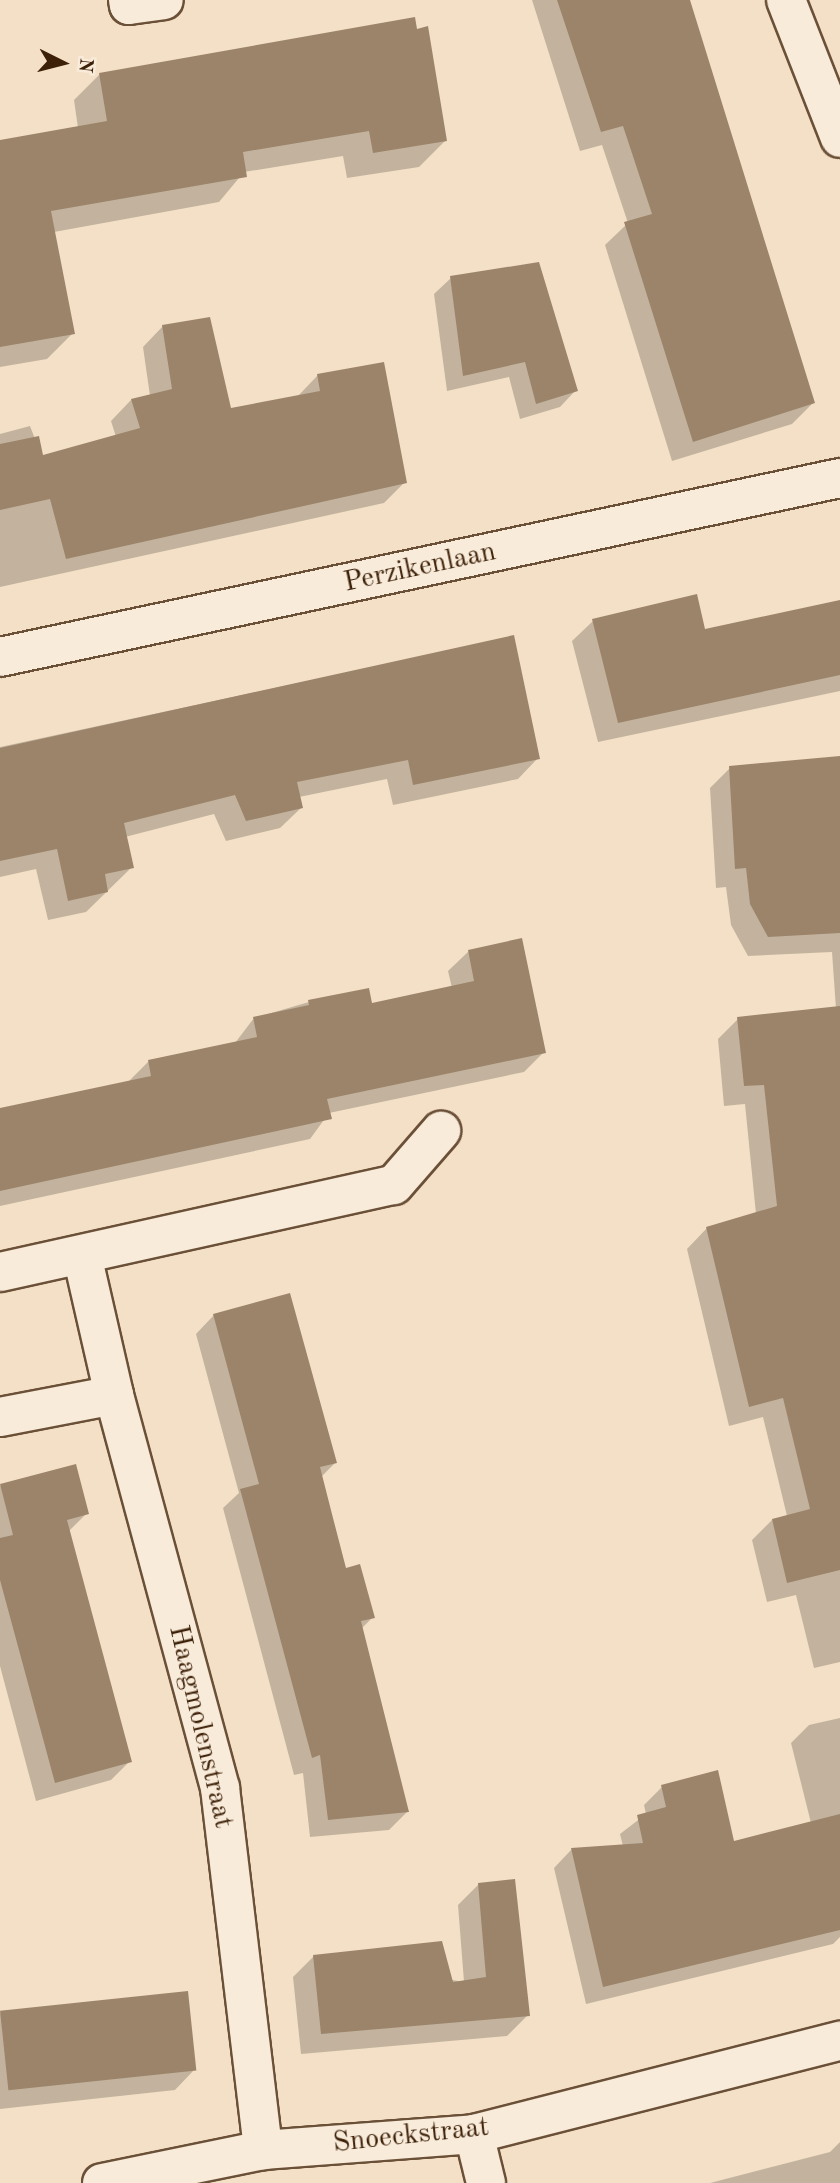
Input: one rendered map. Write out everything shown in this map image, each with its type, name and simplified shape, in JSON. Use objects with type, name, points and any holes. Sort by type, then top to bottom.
[{"type":"street","points":[[128,0],[129,5],[164,0]]},
{"type":"street","points":[[786,0],[840,138]]},
{"type":"street","name":"Perzikenlaan","points":[[0,657],[840,478]]},
{"type":"street","points":[[0,1272],[394,1185],[440,1131]]},
{"type":"street","name":"Haagmolenstraat","points":[[82,1255],[114,1395],[213,1756],[263,2150]]},
{"type":"street","points":[[0,1417],[114,1395]]},
{"type":"street","name":"Snoeckstraat","points":[[102,2183],[263,2150],[474,2134],[840,2041]]},
{"type":"street","points":[[474,2134],[486,2183]]},
{"type":"building","points":[[557,0],[690,0],[815,403],[693,442],[624,222],[652,214],[623,126],[601,132]]},
{"type":"building","points":[[415,17],[417,29],[428,26],[447,141],[373,153],[369,131],[243,152],[247,177],[51,211],[75,334],[0,347],[0,140],[107,121],[99,73]]},
{"type":"building","points":[[539,262],[578,391],[536,404],[525,362],[463,376],[450,276]]},
{"type":"building","points":[[210,317],[231,408],[320,391],[317,374],[384,362],[407,483],[66,559],[50,499],[0,510],[0,444],[39,436],[43,455],[140,428],[131,399],[172,389],[162,325]]},
{"type":"building","points":[[697,594],[705,629],[840,600],[840,675],[618,723],[592,619]]},
{"type":"building","points":[[514,635],[540,759],[413,785],[408,760],[297,782],[303,808],[246,821],[235,795],[124,823],[134,868],[105,874],[108,892],[68,901],[57,849],[0,861],[0,748]]},
{"type":"building","points":[[840,756],[840,933],[768,937],[750,904],[746,868],[735,869],[729,766]]},
{"type":"building","points":[[522,938],[546,1053],[327,1099],[332,1119],[0,1191],[0,1108],[151,1076],[148,1060],[257,1037],[253,1017],[309,1005],[308,1000],[369,988],[372,1003],[474,981],[468,950]]},
{"type":"building","points":[[840,1006],[840,1570],[787,1583],[772,1519],[810,1509],[783,1398],[749,1407],[706,1227],[777,1206],[764,1085],[744,1086],[737,1017]]},
{"type":"building","points":[[290,1293],[337,1463],[320,1467],[346,1568],[360,1564],[375,1618],[361,1621],[409,1812],[328,1820],[320,1755],[312,1758],[240,1489],[259,1484],[213,1314]]},
{"type":"building","points":[[76,1464],[89,1514],[67,1520],[132,1762],[55,1783],[0,1580],[0,1538],[13,1535],[0,1484]]},
{"type":"building","points":[[718,1770],[734,1841],[840,1814],[840,1930],[603,1987],[571,1848],[643,1843],[637,1815],[666,1807],[661,1785]]},
{"type":"building","points":[[515,1879],[530,2016],[321,2034],[313,1955],[442,1941],[453,1982],[486,1977],[478,1883]]},
{"type":"building","points":[[188,1991],[196,2071],[8,2090],[0,2011]]}]
